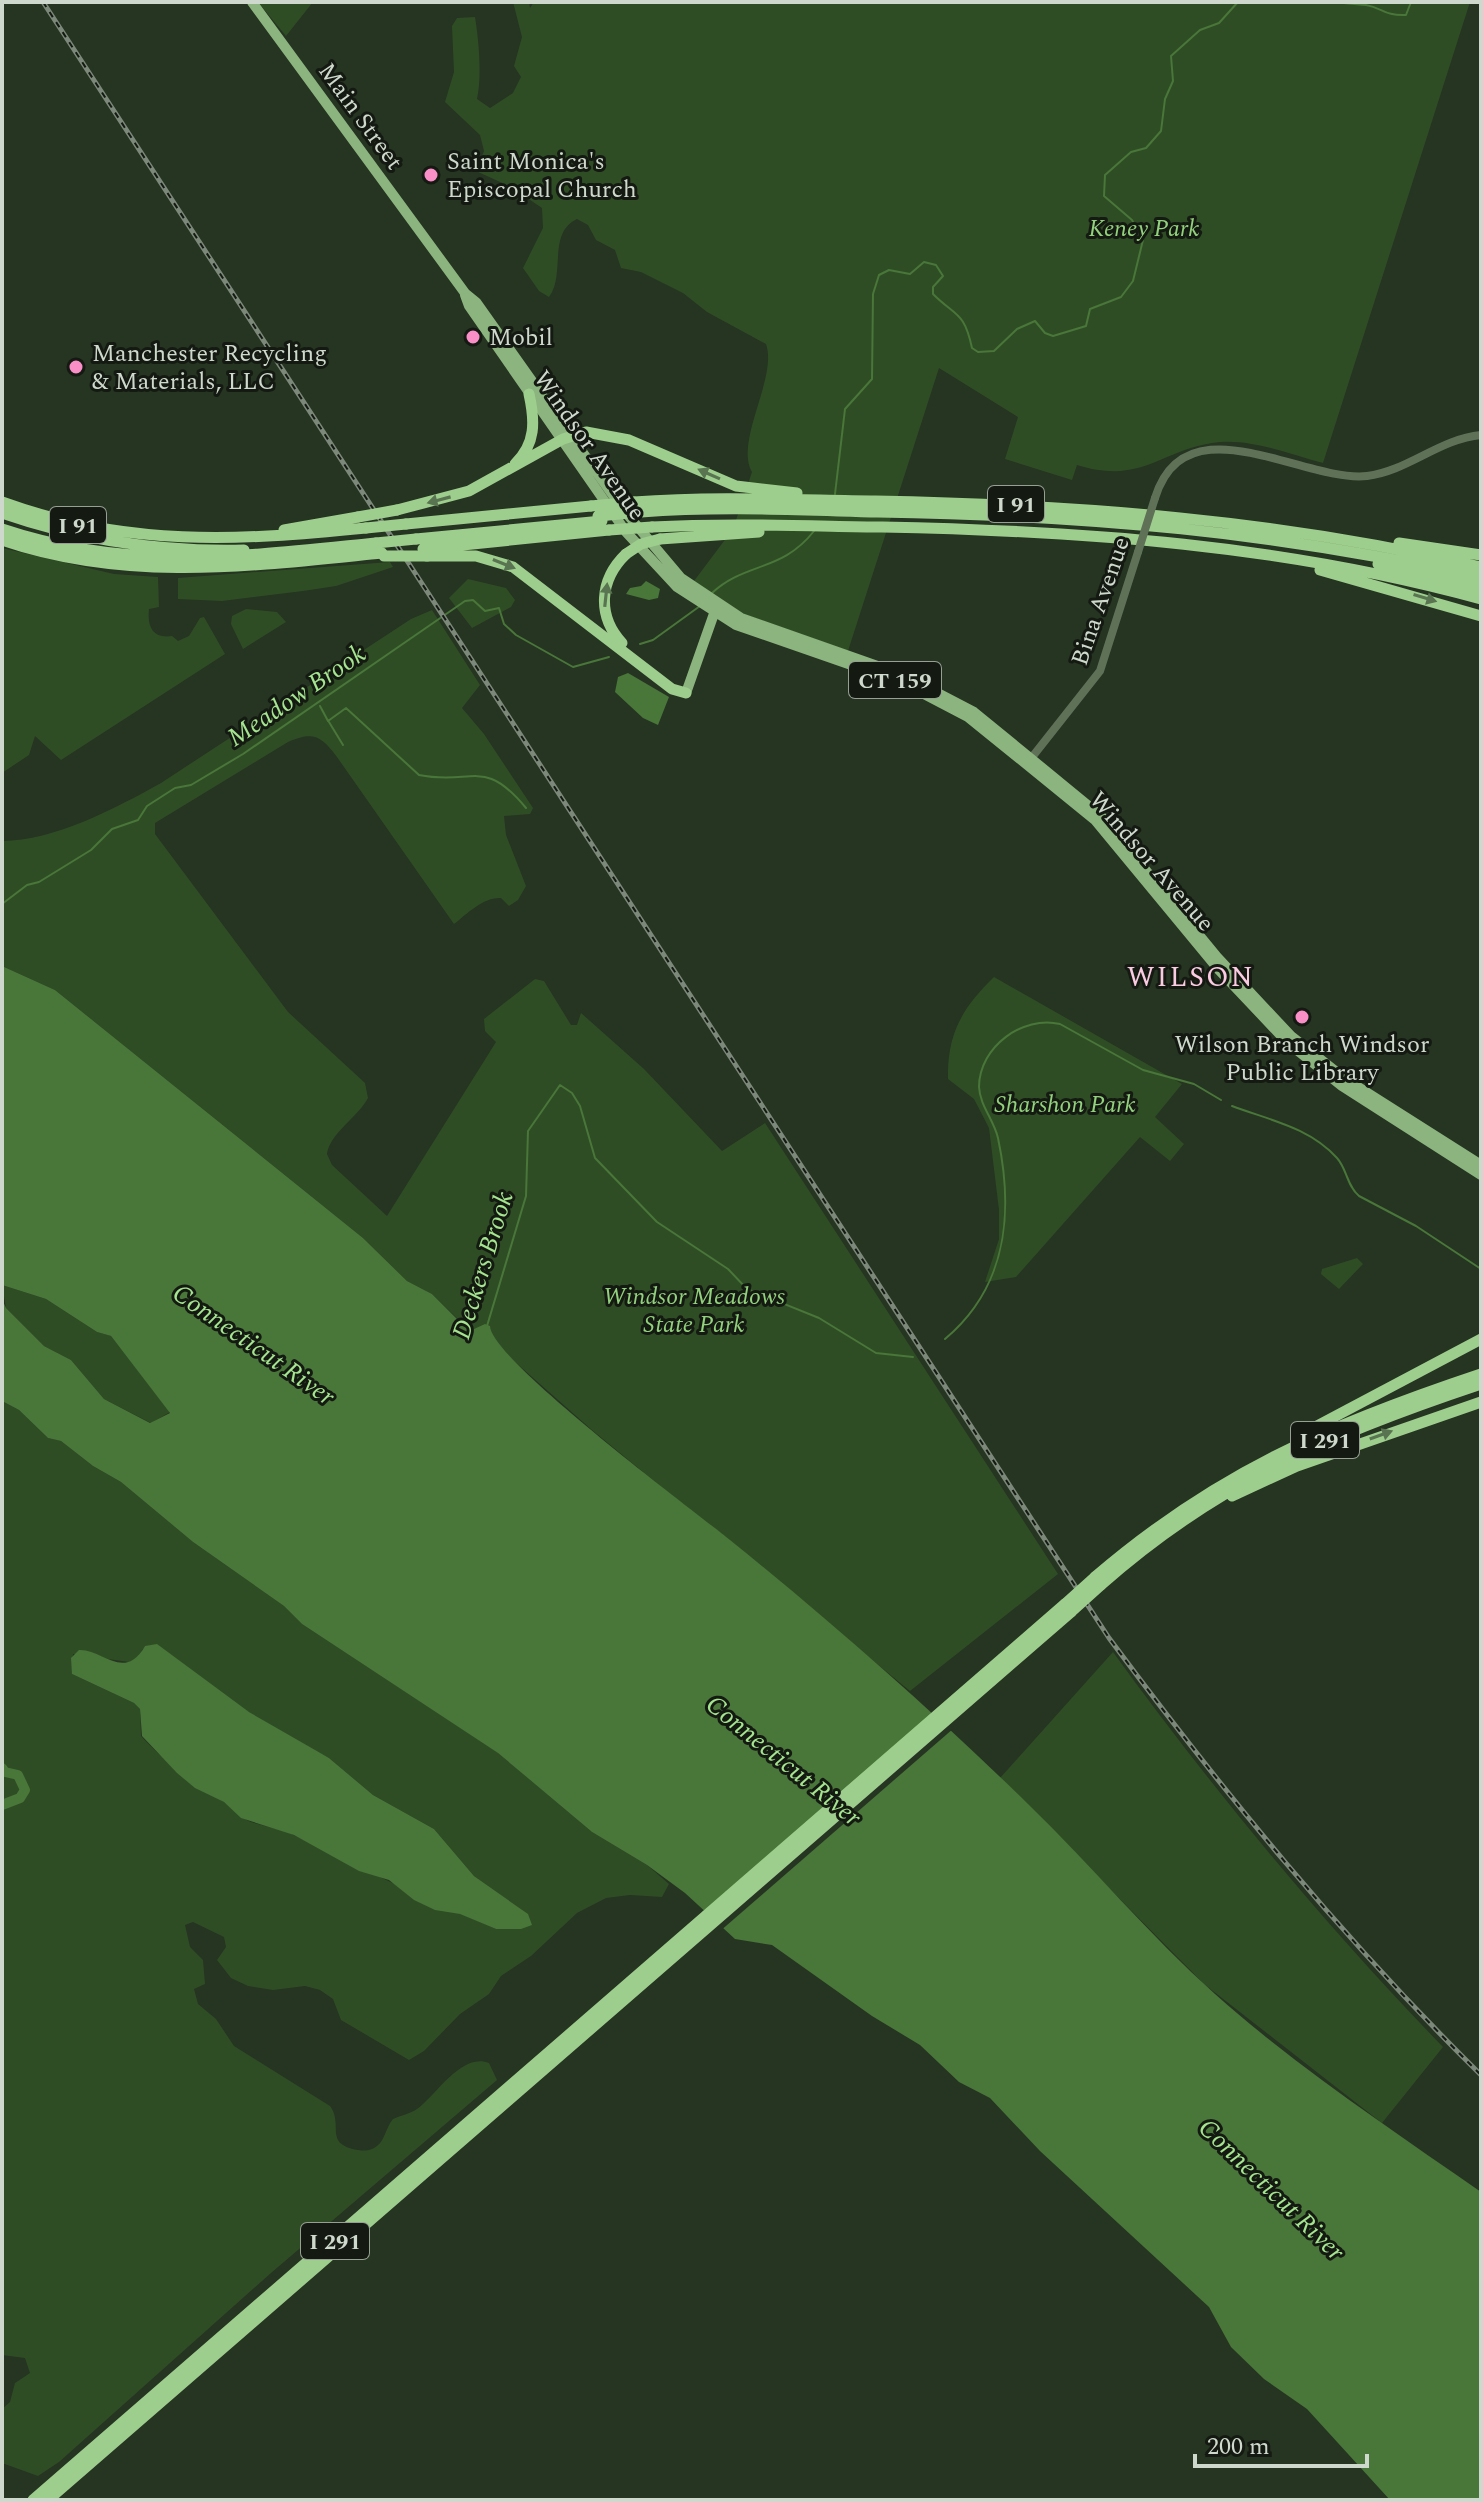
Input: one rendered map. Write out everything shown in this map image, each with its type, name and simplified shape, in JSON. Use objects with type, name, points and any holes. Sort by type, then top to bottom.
[{"type":"highway","points":[[500,476],[521,458],[530,442],[533,392]]},
{"type":"highway","points":[[252,539],[450,497],[500,476],[564,438],[610,434],[798,513]]},
{"type":"highway","name":"I 91","points":[[2,540],[78,560],[156,553],[366,554],[376,544],[600,518],[798,513],[832,501],[856,514],[1071,532],[1270,554],[1399,578],[1481,599]]},
{"type":"highway","name":"I 91","points":[[2,502],[156,553]]},
{"type":"highway","name":"I 91","points":[[798,513],[813,526],[856,514],[1090,507],[1239,523],[1481,567]]},
{"type":"highway","points":[[2,513],[156,553]]},
{"type":"highway","points":[[686,693],[624,645],[609,623],[604,605],[606,587],[614,567],[641,544],[798,513]]},
{"type":"highway","points":[[600,518],[798,513],[1048,515],[1178,526],[1352,551],[1481,578]]},
{"type":"highway","points":[[856,514],[1048,521],[1173,531],[1309,550],[1481,588]]},
{"type":"highway","name":"I 91","points":[[178,554],[252,539],[376,544],[600,518]]},
{"type":"highway","points":[[2,529],[83,550],[178,554],[376,544]]},
{"type":"highway","points":[[417,540],[518,570],[672,689],[686,693]]},
{"type":"highway","points":[[1359,543],[1387,541],[1481,555]]},
{"type":"highway","points":[[1270,554],[1481,616]]},
{"type":"highway","points":[[1245,1470],[1273,1449],[1481,1339]]},
{"type":"highway","name":"I 291","points":[[48,2500],[1174,1515],[1245,1470],[1349,1420],[1481,1374]]},
{"type":"highway","name":"I 291","points":[[1098,1581],[1181,1521],[1250,1477],[1313,1445],[1481,1384]]},
{"type":"highway","points":[[1181,1521],[1287,1470],[1481,1402]]},
{"type":"highway","name":"I 291","points":[[33,2500],[639,1984]]},
{"type":"main road","name":"Main Street","points":[[252,2],[465,293]]},
{"type":"main road","name":"Windsor Avenue","points":[[465,293],[476,302],[499,343],[640,551],[708,605],[776,636],[894,675],[951,705],[1029,760],[1122,846],[1287,1033],[1344,1078],[1481,1165]]},
{"type":"main road","points":[[686,693],[708,605]]},
{"type":"main road","name":"Windsor Avenue","points":[[1122,846],[1219,970],[1287,1042],[1342,1086],[1481,1175]]},
{"type":"street","name":"Bina Avenue","points":[[1029,760],[1100,671],[1162,480],[1187,458],[1227,449],[1248,451],[1339,474],[1371,475],[1450,442],[1481,435]]},
{"type":"green space","points":[[258,2],[313,2],[286,36]]},
{"type":"green space","name":"Keney Park","points":[[513,2],[529,2],[530,8],[534,2],[1470,2],[1323,463],[1259,445],[1220,442],[1200,445],[1137,468],[1120,471],[1077,465],[1072,480],[1005,459],[1018,417],[939,368],[848,651],[733,610],[694,581],[733,529],[752,472],[748,444],[766,374],[766,344],[707,312],[683,293],[641,272],[621,268],[615,250],[596,240],[588,225],[577,219],[562,234],[554,288],[549,297],[539,291],[523,268],[543,228],[542,208],[511,187],[476,171],[484,151],[480,135],[445,102],[454,72],[452,26],[457,18],[475,17],[479,59],[477,99],[490,108],[513,93],[521,77],[514,66],[522,37]]},
{"type":"green space","points":[[2,548],[114,574],[158,577],[159,607],[149,609],[149,621],[156,634],[172,636],[178,641],[189,636],[200,618],[204,617],[225,654],[61,760],[35,736],[29,755],[2,773]]},
{"type":"green space","points":[[390,562],[393,567],[336,586],[222,601],[178,599],[178,578]]},
{"type":"green space","points":[[468,579],[506,588],[515,600],[511,607],[472,628],[449,598]]},
{"type":"green space","points":[[246,609],[277,612],[286,622],[243,649],[231,624],[232,616]]},
{"type":"green space","name":"Windsor Meadows State Park","points":[[432,610],[480,685],[462,708],[484,734],[533,808],[530,814],[504,816],[506,835],[526,886],[518,900],[509,906],[501,898],[488,900],[454,924],[337,757],[326,744],[311,736],[288,742],[155,823],[155,834],[288,1012],[365,1083],[368,1098],[333,1139],[327,1154],[332,1165],[387,1216],[496,1042],[485,1031],[484,1019],[535,979],[544,981],[571,1025],[577,1025],[581,1013],[644,1069],[722,1151],[765,1123],[1058,1574],[910,1691],[592,1430],[506,1354],[490,1334],[490,1326],[474,1329],[464,1325],[432,1294],[407,1281],[363,1238],[55,990],[2,966],[2,841],[22,840],[63,829],[143,793],[411,619]]},
{"type":"green space","name":"Sharshon Park","points":[[994,977],[1182,1084],[1155,1117],[1184,1144],[1170,1161],[1140,1137],[1016,1277],[985,1282],[999,1239],[999,1210],[989,1128],[974,1099],[948,1079],[948,1063],[954,1035],[965,1011]]},
{"type":"green space","points":[[1357,1258],[1363,1264],[1339,1289],[1321,1274],[1322,1269]]},
{"type":"green space","points":[[2,1285],[46,1299],[97,1332],[111,1336],[170,1412],[151,1423],[104,1399],[71,1360],[44,1346],[6,1308]]},
{"type":"green space","points":[[2,1401],[19,1410],[48,1438],[61,1441],[93,1466],[121,1482],[193,1542],[284,1606],[302,1624],[497,1752],[592,1832],[647,1865],[669,1884],[662,1897],[630,1895],[606,1898],[577,1913],[531,1956],[501,1976],[489,1994],[460,2014],[424,2051],[409,2060],[341,2020],[333,1999],[320,1990],[305,1986],[273,1990],[248,1986],[231,1978],[217,1960],[226,1947],[224,1937],[193,1922],[185,1925],[190,1947],[203,1960],[205,1984],[194,1989],[198,2004],[216,2019],[234,2046],[330,2106],[334,2113],[337,2138],[347,2147],[366,2150],[377,2146],[393,2119],[417,2109],[449,2077],[468,2064],[479,2061],[489,2063],[497,2080],[271,2273],[59,2462],[38,2476],[2,2463],[2,2409],[10,2402],[15,2383],[30,2373],[25,2358],[2,2355]],"holes":[[[145,1646],[288,1737],[329,1758],[373,1795],[434,1829],[474,1876],[522,1910],[504,1928],[496,1929],[292,1834],[248,1821],[151,1747],[141,1736],[140,1709],[134,1703],[72,1674],[73,1654],[129,1662],[136,1659]]]},
{"type":"green space","points":[[1113,1652],[1190,1755],[1271,1855],[1355,1953],[1443,2047],[1382,2123],[1204,1984],[1000,1778]]},
{"type":"water","points":[[646,581],[660,589],[658,598],[649,600],[626,594],[630,588],[641,586]]},
{"type":"water","points":[[628,673],[669,697],[658,725],[643,718],[615,692],[618,677]]},
{"type":"water","name":"Connecticut River","points":[[2,966],[55,990],[363,1238],[407,1281],[432,1294],[463,1325],[474,1329],[485,1324],[490,1326],[499,1344],[557,1401],[807,1604],[956,1735],[1215,1994],[1311,2072],[1481,2192],[1481,2500],[1390,2500],[1307,2409],[1264,2379],[1231,2347],[1209,2307],[1040,2151],[990,2098],[959,2082],[920,2045],[872,2016],[772,1945],[735,1939],[685,1893],[647,1865],[592,1832],[498,1753],[302,1624],[284,1606],[193,1542],[121,1482],[93,1466],[61,1441],[48,1438],[19,1410],[2,1401],[2,1299],[6,1308],[44,1346],[71,1360],[104,1399],[150,1423],[170,1413],[111,1336],[97,1332],[46,1299],[2,1285]]},
{"type":"water","points":[[157,1644],[249,1712],[329,1758],[373,1795],[434,1829],[474,1876],[528,1914],[532,1925],[521,1929],[496,1929],[460,1914],[435,1910],[414,1900],[389,1880],[359,1871],[294,1835],[241,1818],[224,1802],[195,1788],[142,1736],[140,1709],[134,1703],[72,1674],[71,1658],[79,1650],[121,1663],[129,1662],[145,1646]]},
{"type":"pier","points":[[936,1711],[954,1728],[719,1932],[709,1922]]},
{"type":"waterway","name":"Meadow Brook","points":[[835,494],[845,409],[872,379],[873,294],[879,275],[889,270],[910,274],[924,262],[936,265],[943,276],[933,287],[933,294],[962,321],[972,348],[978,352],[994,351],[1017,329],[1035,321],[1045,333],[1053,336],[1086,326],[1090,309],[1121,297],[1133,281],[1143,240],[1132,220],[1104,196],[1105,175],[1131,152],[1146,148],[1161,131],[1165,99],[1173,81],[1171,56],[1200,30],[1219,23],[1238,2]]},
{"type":"waterway","name":"Meadow Brook","points":[[1338,2],[1372,6],[1406,15],[1411,2]]},
{"type":"waterway","name":"Meadow Brook","points":[[712,593],[737,576],[789,554],[814,531]]},
{"type":"waterway","name":"Meadow Brook","points":[[2,904],[27,885],[39,882],[91,850],[112,829],[138,820],[147,806],[175,788],[191,785],[243,754],[465,601],[473,600],[485,611],[499,608],[504,624],[516,635],[573,667],[609,657]]},
{"type":"waterway","name":"Meadow Brook","points":[[640,644],[653,640],[700,606]]},
{"type":"waterway","points":[[320,706],[328,721],[346,708],[419,775],[487,778],[499,782],[526,808]]},
{"type":"waterway","points":[[329,722],[343,745]]},
{"type":"waterway","name":"Deckers Brook","points":[[945,1339],[966,1319],[982,1296],[1001,1248],[1005,1221],[1003,1166],[996,1131],[979,1087],[986,1059],[1006,1037],[1032,1024],[1060,1024],[1143,1070],[1194,1084],[1221,1100]]},
{"type":"waterway","name":"Deckers Brook","points":[[487,1326],[526,1196],[528,1131],[560,1085],[572,1093],[580,1106],[595,1158],[657,1222],[728,1269],[747,1289],[819,1318],[876,1353],[913,1357]]},
{"type":"waterway","name":"Deckers Brook","points":[[1232,1106],[1314,1139],[1337,1158],[1359,1196],[1416,1226],[1481,1269]]},
{"type":"waterway","points":[[2,1768],[5,1772],[18,1775],[25,1790],[20,1798],[2,1805]]},
{"type":"railway","points":[[43,2],[1109,1638],[1196,1753],[1287,1864],[1381,1972],[1481,2075]]},
{"type":"place","name":"Saint Monica's Episcopal Church","points":[[431,175]]},
{"type":"place","name":"Mobil","points":[[473,337]]},
{"type":"place","name":"Manchester Recycling & Materials, LLC","points":[[76,367]]},
{"type":"place","name":"Wilson Branch Windsor Public Library","points":[[1302,1017]]},
{"type":"district","name":"WILSON","points":[[1191,976]]}]
